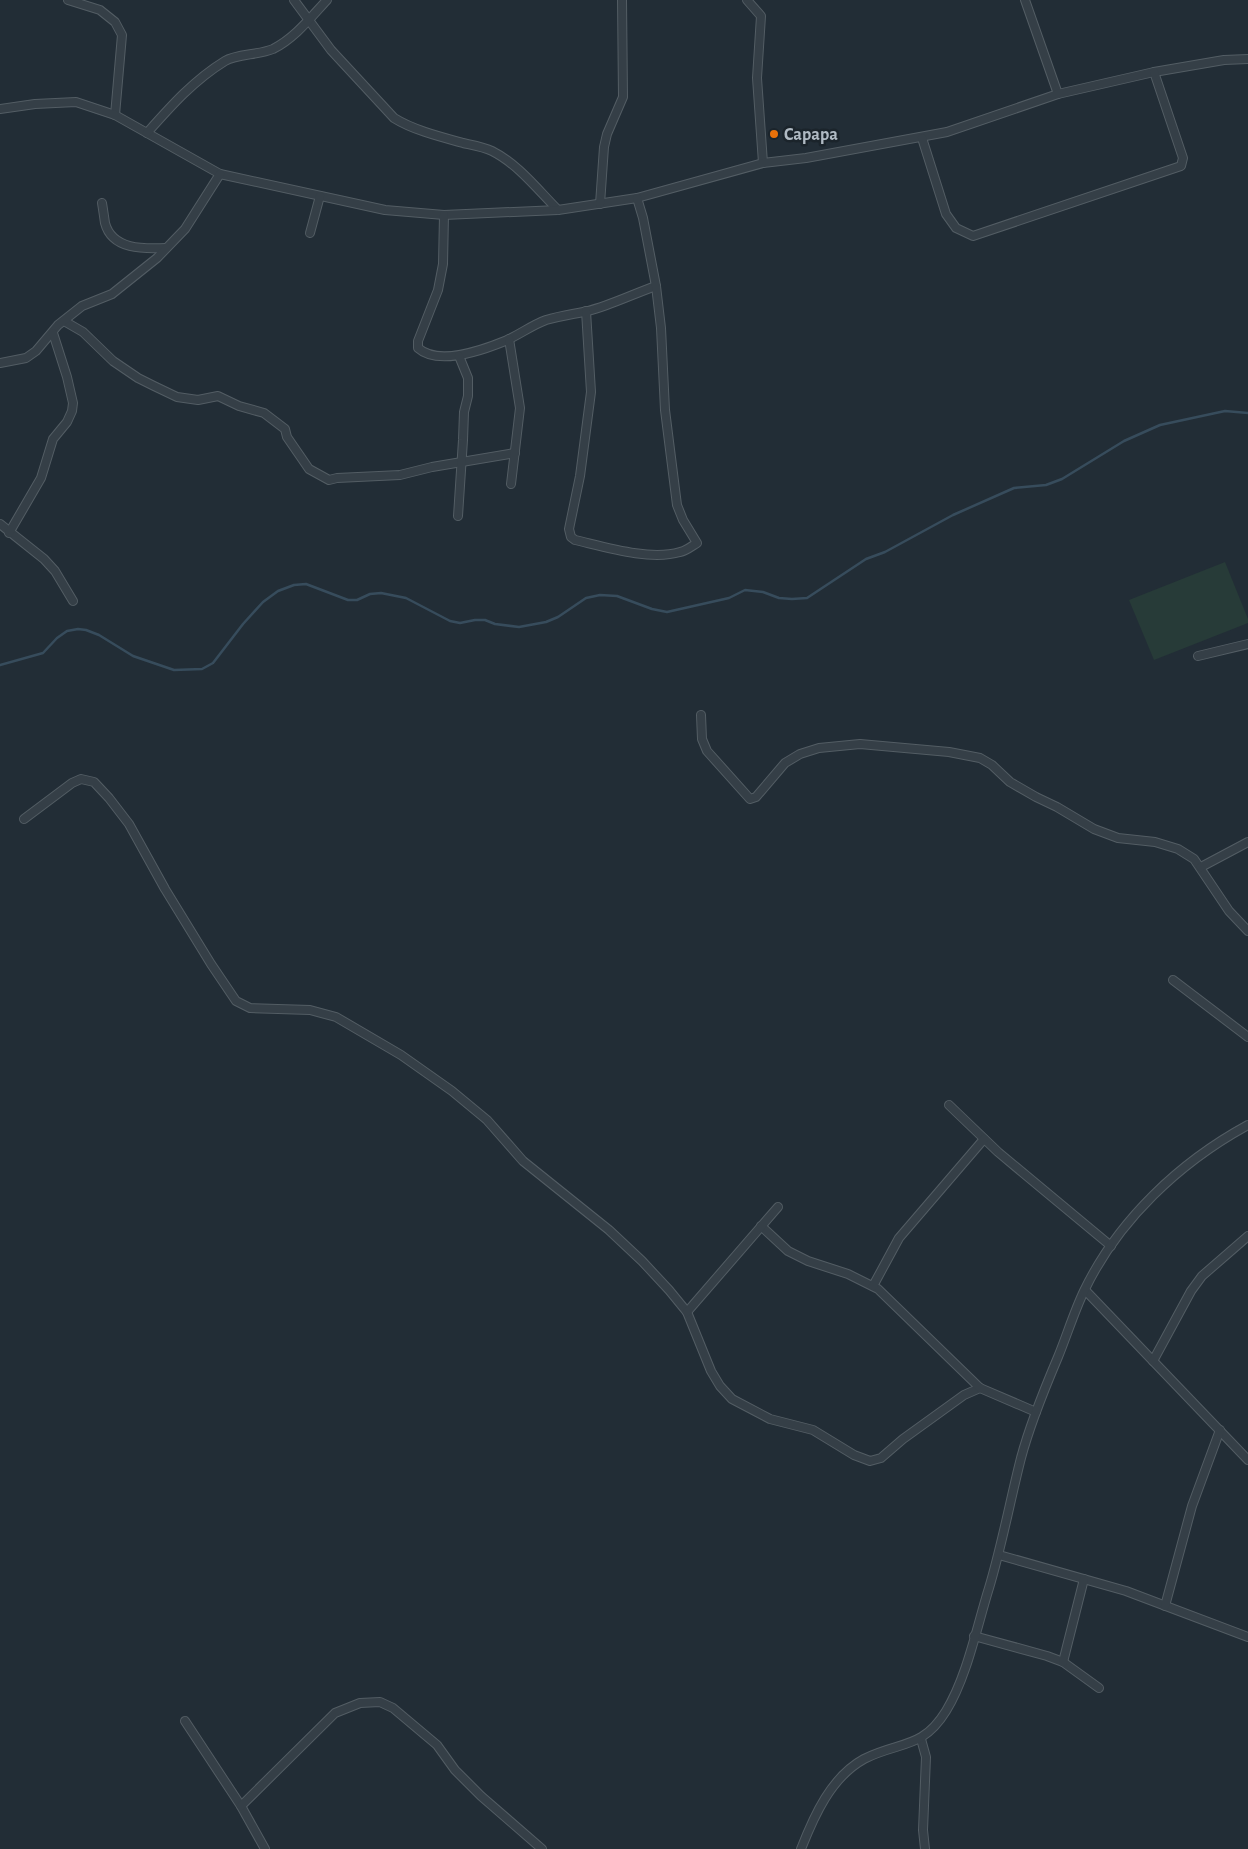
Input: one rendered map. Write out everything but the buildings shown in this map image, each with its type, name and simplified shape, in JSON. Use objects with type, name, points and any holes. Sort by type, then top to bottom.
[{"type":"street","points":[[68,0],[100,10],[115,22],[122,35],[115,116]]},
{"type":"street","points":[[294,0],[331,50],[394,118],[404,124],[445,138],[491,150],[529,181],[558,210]]},
{"type":"street","points":[[147,133],[182,94],[227,59],[255,54],[274,48],[291,37],[327,0]]},
{"type":"street","points":[[600,204],[604,147],[607,134],[623,97],[622,0]]},
{"type":"street","points":[[747,0],[761,16],[757,78],[763,164]]},
{"type":"street","points":[[1025,0],[1058,94]]},
{"type":"street","points":[[0,109],[36,104],[76,102],[115,116],[220,174],[385,210],[444,215],[558,210],[637,198],[763,164],[922,138],[947,132],[1058,94],[1154,72],[1224,60],[1248,59]]},
{"type":"street","points":[[922,138],[946,214],[956,228],[973,236],[1180,166],[1183,158],[1154,72]]},
{"type":"street","points":[[0,363],[26,358],[36,351],[58,325],[82,306],[112,294],[132,279],[185,229],[220,174]]},
{"type":"street","points":[[310,233],[320,196]]},
{"type":"street","points":[[586,312],[591,392],[580,476],[570,530],[571,538],[636,553],[670,554],[683,552],[697,543],[683,520],[677,505],[665,410],[661,328],[656,286],[643,218],[637,198]]},
{"type":"street","points":[[102,203],[106,224],[116,239],[123,244],[144,249],[166,248]]},
{"type":"street","points":[[444,215],[444,251],[438,290],[418,341],[418,348],[424,353],[436,356],[459,356],[509,339],[544,320],[574,312],[586,312],[656,286]]},
{"type":"street","points":[[64,321],[83,332],[113,361],[138,378],[177,397],[198,400],[218,396],[239,406],[264,413],[285,429],[286,437],[309,469],[329,480],[400,475],[515,453]]},
{"type":"street","points":[[9,533],[41,478],[49,448],[72,412],[73,403],[67,377],[53,333]]},
{"type":"street","points":[[509,339],[520,408],[511,484]]},
{"type":"street","points":[[458,516],[460,463],[464,440],[464,412],[468,396],[468,378],[459,356]]},
{"type":"street","points":[[0,524],[9,533],[35,551],[49,565],[73,601]]},
{"type":"street","points":[[1198,656],[1248,644]]},
{"type":"street","points":[[701,715],[702,739],[707,751],[750,799],[756,797],[786,763],[800,754],[818,748],[860,744],[949,752],[980,758],[992,765],[1010,782],[1094,829],[1118,838],[1156,842],[1178,849],[1194,859],[1229,911],[1248,931]]},
{"type":"street","points":[[24,819],[72,783],[81,779],[94,782],[129,824],[165,889],[236,1001],[250,1008],[310,1010],[336,1017],[401,1054],[452,1091],[486,1120],[523,1161],[609,1230],[642,1261],[687,1312],[711,1371],[720,1386],[732,1399],[770,1418],[814,1430],[854,1455],[870,1461],[882,1458],[910,1433],[964,1395],[980,1388]]},
{"type":"street","points":[[1201,867],[1248,842]]},
{"type":"street","points":[[1173,980],[1248,1038]]},
{"type":"street","points":[[948,1105],[984,1139],[1111,1246]]},
{"type":"street","points":[[801,1849],[834,1785],[848,1770],[864,1759],[921,1739],[936,1726],[947,1709],[962,1677],[999,1555],[1021,1457],[1036,1412],[1085,1290],[1111,1246],[1136,1212],[1173,1176],[1225,1137],[1248,1124]]},
{"type":"street","points":[[873,1286],[899,1238],[984,1139]]},
{"type":"street","points":[[687,1312],[778,1206]]},
{"type":"street","points":[[761,1226],[788,1251],[808,1261],[848,1274],[873,1286],[890,1299],[980,1388],[1036,1412]]},
{"type":"street","points":[[1153,1360],[1191,1291],[1202,1276],[1248,1236]]},
{"type":"street","points":[[1085,1290],[1248,1460]]},
{"type":"street","points":[[1165,1606],[1192,1506],[1220,1430]]},
{"type":"street","points":[[999,1555],[1084,1578],[1248,1637]]},
{"type":"street","points":[[1063,1662],[1084,1578]]},
{"type":"street","points":[[974,1636],[1063,1662],[1099,1688]]},
{"type":"street","points":[[241,1806],[335,1713],[360,1703],[380,1702],[393,1708],[436,1745],[455,1770],[480,1796],[542,1849]]},
{"type":"street","points":[[184,1721],[241,1806],[264,1849]]},
{"type":"street","points":[[921,1739],[926,1757],[922,1830],[925,1849]]},
{"type":"green space","points":[[1225,562],[1248,623],[1154,660],[1129,600]]},
{"type":"waterway","points":[[0,665],[43,653],[57,638],[67,631],[78,629],[99,635],[133,656],[174,670],[202,669],[213,663],[243,624],[263,602],[278,591],[294,585],[306,584],[348,600],[357,600],[370,594],[381,593],[406,598],[450,621],[460,623],[485,620],[495,624],[519,627],[546,622],[558,617],[586,598],[600,595],[617,596],[652,609],[667,612],[729,598],[745,590],[763,592],[779,598],[807,598],[866,559],[885,552],[953,515],[1014,488],[1046,485],[1062,479],[1124,441],[1160,425],[1225,411],[1248,413]]},
{"type":"place","name":"Capapa","points":[[774,134]]}]
